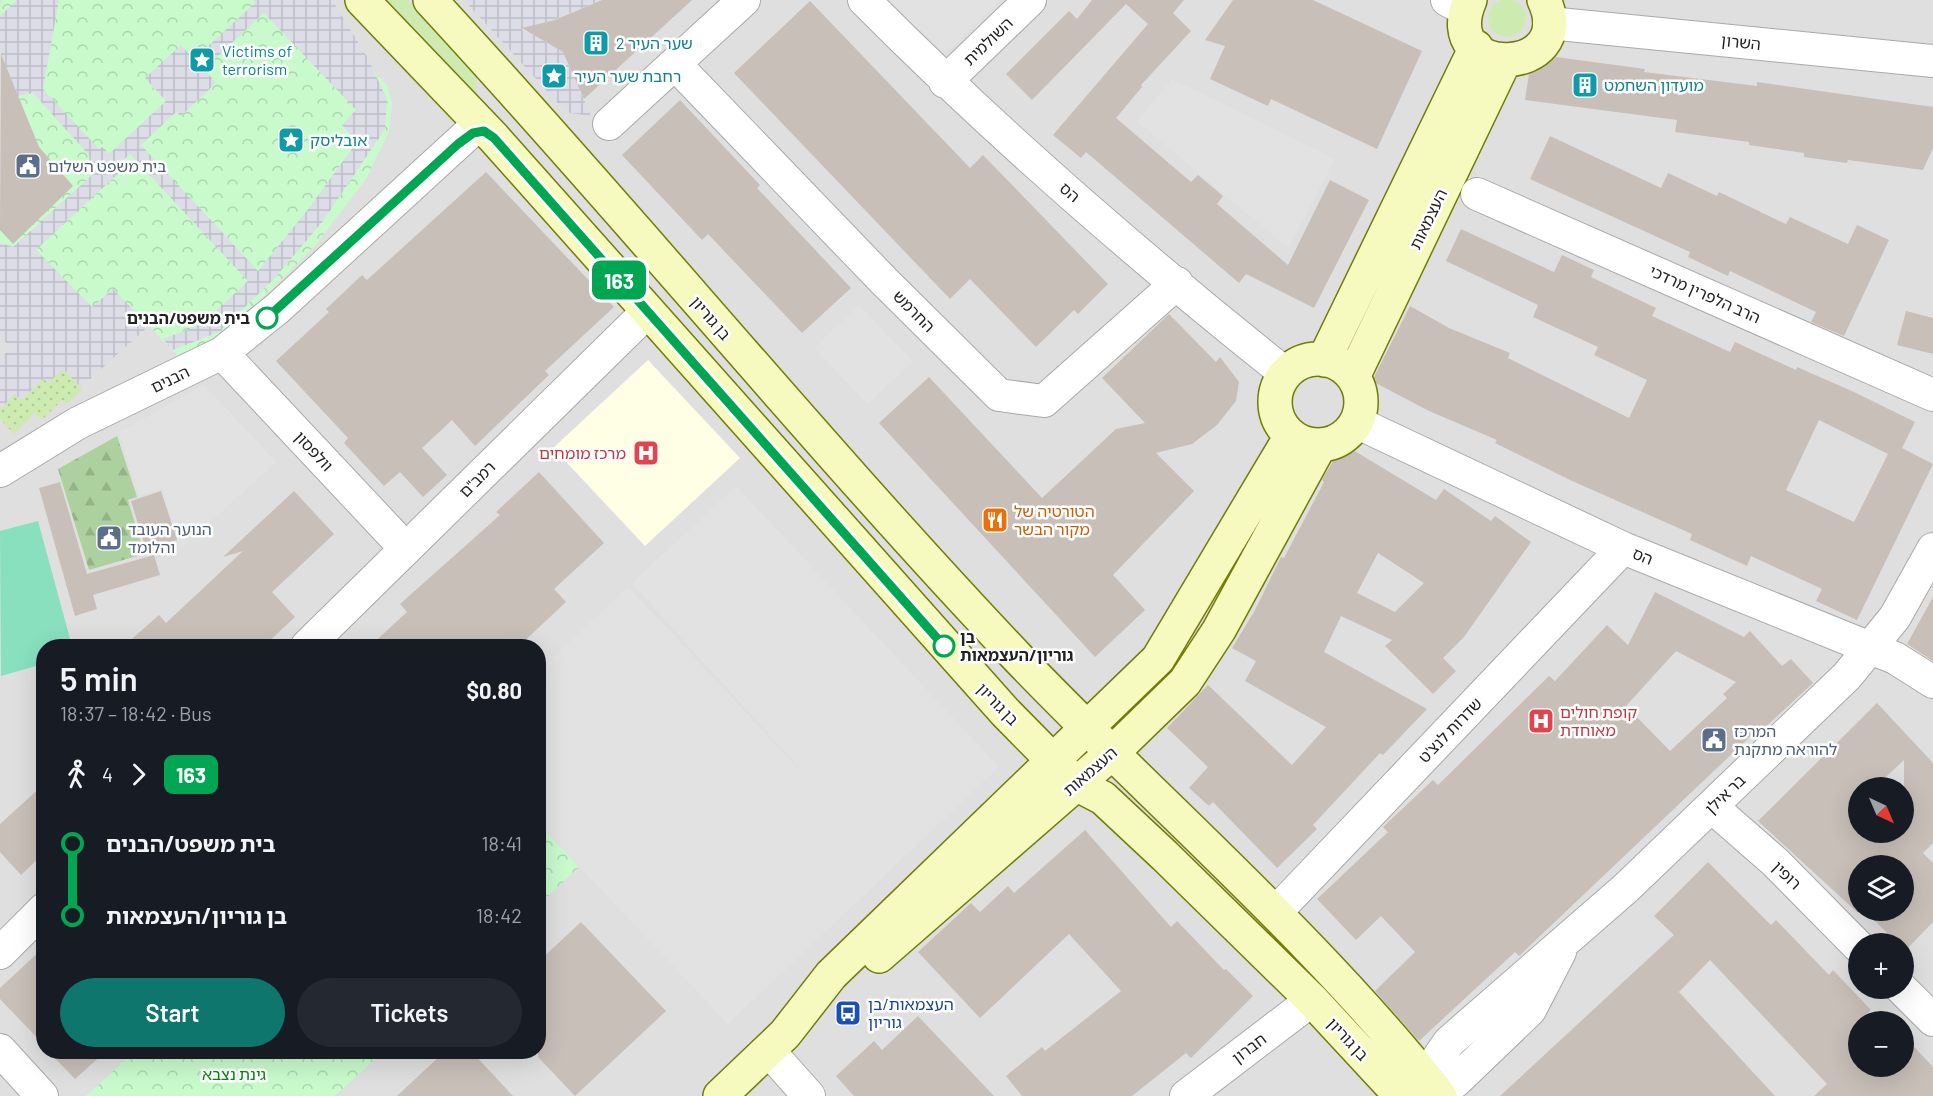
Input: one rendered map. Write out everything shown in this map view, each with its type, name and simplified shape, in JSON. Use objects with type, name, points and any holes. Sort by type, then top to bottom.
[{"type":"street","name":"בן גוריון","points":[[362,0],[479,125],[946,649],[1076,784],[1104,798],[1312,1000],[1425,1092]]},
{"type":"street","name":"בן גוריון","points":[[430,0],[531,111],[792,412],[1019,658],[1112,753],[1276,912],[1425,1092]]},
{"type":"street","points":[[609,124],[744,0]]},
{"type":"street","name":"הס","points":[[864,0],[945,82],[1210,313],[1286,374]]},
{"type":"street","name":"השולמית","points":[[945,82],[1030,0]]},
{"type":"street","points":[[1461,3],[1466,32],[1490,55],[1529,55],[1539,47],[1546,36],[1547,12]]},
{"type":"street","name":"השרון","points":[[1547,12],[1933,61]]},
{"type":"street","name":"בן גוריון","points":[[477,51],[490,76],[479,125]]},
{"type":"street","name":"העצמאות","points":[[1324,360],[1490,55]]},
{"type":"street","name":"העצמאות","points":[[1353,377],[1490,55]]},
{"type":"street","name":"החרמש","points":[[675,63],[999,395],[1044,401],[1178,283]]},
{"type":"street","points":[[479,125],[508,104],[531,111]]},
{"type":"street","name":"הבנים","points":[[0,471],[78,423],[222,353],[278,309],[325,266],[365,212],[479,125]]},
{"type":"street","name":"הרב הלפרין מרדכי","points":[[1477,194],[1933,395]]},
{"type":"street","name":"רמב\"ם","points":[[315,639],[647,312]]},
{"type":"street","name":"וולפסון","points":[[222,353],[406,549]]},
{"type":"street","points":[[1324,360],[1345,369],[1353,377],[1361,399],[1356,422],[1347,434],[1334,442],[1306,441],[1277,418],[1276,395],[1286,374],[1303,362],[1324,360]]},
{"type":"street","name":"הס","points":[[1356,422],[1623,548],[1895,658],[1933,682]]},
{"type":"street","name":"העצמאות","points":[[777,1043],[831,975],[1158,659],[1306,441]]},
{"type":"street","name":"העצמאות","points":[[720,1096],[777,1043],[1112,753],[1185,682],[1219,630],[1306,441]]},
{"type":"street","name":"שדרות לנצ'ט","points":[[1276,912],[1623,548]]},
{"type":"street","name":"בר אילן","points":[[1425,1092],[1449,1042],[1566,941],[1712,807],[1847,676],[1895,617],[1933,549]]},
{"type":"street","name":"רופין","points":[[1712,807],[1775,862],[1848,936]]},
{"type":"street","points":[[0,953],[36,917]]},
{"type":"street","points":[[1912,999],[1933,1020]]},
{"type":"street","name":"חברון","points":[[1186,1096],[1312,1000]]},
{"type":"street","points":[[777,1043],[809,1096]]},
{"type":"street","points":[[0,1050],[42,1096]]},
{"type":"shaded area","points":[[0,0],[1933,0],[1933,1096],[0,1096]]},
{"type":"shaded area","points":[[17,0],[59,0],[43,89],[99,149],[103,147],[109,154],[166,101],[145,78],[181,45],[194,59],[255,3],[253,0],[332,0],[366,55],[387,99],[385,129],[323,221],[273,280],[219,332],[173,350],[163,339],[202,324],[248,281],[130,154],[119,164],[123,169],[36,250],[92,307],[113,289],[149,326],[81,387],[63,369],[48,383],[43,379],[21,400],[15,394],[0,409],[0,359],[11,348],[0,336],[0,243],[13,247],[91,176],[89,155],[33,93],[18,96],[0,52],[0,16]],"holes":[[[264,13],[356,110],[342,125],[357,142],[309,208],[258,271],[141,145],[176,112],[181,116],[216,83],[204,69]]]},
{"type":"shaded area","name":"רחבת שער העיר","points":[[464,0],[602,0],[551,21],[522,29],[524,33],[529,32],[563,52],[591,116],[570,113],[557,102]]},
{"type":"shaded area","points":[[889,0],[1000,0],[945,54]]},
{"type":"shaded area","points":[[1172,79],[1335,159],[1288,248],[1137,121]]},
{"type":"shaded area","points":[[859,305],[913,361],[868,404],[814,348]]},
{"type":"shaded area","name":"מרכז מומחים","points":[[648,360],[740,458],[645,546],[553,448]]},
{"type":"shaded area","points":[[204,385],[276,462],[180,550],[162,489],[139,496],[119,432]]},
{"type":"shaded area","points":[[736,486],[999,767],[728,1024],[546,831],[546,664],[628,587],[839,812],[632,583]]},
{"type":"green space","points":[[1507,-1],[1521,4],[1526,18],[1521,32],[1507,37],[1493,32],[1488,18],[1493,4]]},
{"type":"green space","points":[[3,0],[307,0],[387,85],[392,103],[389,132],[366,179],[315,246],[230,330],[209,343],[177,355],[113,289],[92,307],[36,250],[0,243],[0,230],[13,243],[73,186],[39,147],[0,52],[0,3]]},
{"type":"green space","points":[[379,0],[407,0],[454,46],[474,74],[477,85],[476,103]]},
{"type":"green space","points":[[63,369],[83,389],[67,404],[62,400],[42,420],[35,413],[14,434],[0,419],[0,409],[15,394],[21,400],[44,378],[48,382]]},
{"type":"green space","points":[[117,436],[137,497],[128,500],[144,554],[89,570],[58,469]]},
{"type":"green space","points":[[38,521],[70,639],[36,639],[36,666],[1,676],[0,531]]},
{"type":"green space","points":[[546,832],[579,867],[546,898]]},
{"type":"green space","name":"גינת נצבא","points":[[126,1059],[375,1059],[335,1096],[86,1096]]},
{"type":"building","name":"שער העיר 2","points":[[602,0],[692,0],[584,99],[563,52],[522,28],[555,20]]},
{"type":"building","points":[[1092,0],[1184,0],[1173,13],[1191,31],[1141,85],[1142,87],[1116,118],[1191,182],[1198,175],[1223,196],[1217,204],[1288,265],[1330,180],[1369,200],[1314,308],[1246,274],[1239,283],[1086,152],[1081,158],[1053,135],[1148,24],[1126,4],[1032,100],[1006,74],[1069,11],[1077,19]]},
{"type":"building","points":[[1233,0],[1313,0],[1422,51],[1377,149],[1271,99],[1268,106],[1210,79],[1225,46],[1205,40]]},
{"type":"building","points":[[810,1],[970,168],[983,155],[1108,284],[1078,314],[1074,310],[1036,347],[970,279],[950,299],[734,73]]},
{"type":"building","name":"בית משפט השלום","points":[[1,54],[39,147],[73,186],[13,244],[0,230]]},
{"type":"building","points":[[1556,57],[1645,69],[1644,72],[1757,86],[1757,82],[1933,107],[1933,148],[1923,170],[1848,160],[1847,163],[1804,157],[1804,153],[1749,145],[1749,142],[1675,132],[1677,120],[1525,100],[1529,74]]},
{"type":"building","points":[[680,100],[760,185],[757,188],[851,288],[802,333],[708,234],[702,240],[622,155]]},
{"type":"building","points":[[1550,136],[1661,188],[1668,173],[1717,196],[1719,192],[1786,224],[1790,217],[1848,244],[1857,225],[1889,240],[1844,336],[1811,322],[1816,312],[1730,271],[1728,276],[1688,257],[1690,252],[1530,179]]},
{"type":"building","points":[[486,172],[614,307],[545,371],[549,375],[475,446],[452,420],[422,448],[447,475],[423,497],[400,472],[384,486],[344,443],[348,438],[276,361],[329,312],[326,309],[362,275],[367,280]]},
{"type":"building","points":[[1461,229],[1554,272],[1562,255],[1594,270],[1591,277],[1656,308],[1652,316],[1730,352],[1735,342],[1796,370],[1797,367],[1854,392],[1915,422],[1902,448],[1933,464],[1857,620],[1816,601],[1822,589],[1751,556],[1747,566],[1690,540],[1692,534],[1570,480],[1495,443],[1497,440],[1429,411],[1372,381],[1410,306],[1449,328],[1510,353],[1508,358],[1629,418],[1647,380],[1594,355],[1598,347],[1533,317],[1538,305],[1446,261]],"holes":[[[1819,420],[1888,454],[1854,522],[1786,490]]]},
{"type":"building","points":[[1906,311],[1933,318],[1933,354],[1897,345]]},
{"type":"building","points":[[1169,314],[1216,362],[1220,357],[1239,382],[1236,401],[1217,425],[1192,444],[1156,453],[1194,491],[1113,575],[1145,610],[1095,657],[879,423],[929,377],[1042,498],[1116,429],[1145,423],[1102,378]]},
{"type":"building","points":[[1343,444],[1436,500],[1444,489],[1491,521],[1495,516],[1531,542],[1464,637],[1443,658],[1456,671],[1433,694],[1385,646],[1392,640],[1341,616],[1324,652],[1427,709],[1383,755],[1380,753],[1313,825],[1317,829],[1277,868],[1213,802],[1209,806],[1189,788],[1208,767],[1167,728],[1208,685],[1292,765],[1326,727],[1245,681],[1256,661],[1232,648],[1254,612],[1281,557],[1284,558],[1324,482],[1322,480]],"holes":[[[1378,553],[1424,583],[1395,612],[1357,593]]]},
{"type":"building","points":[[539,472],[604,543],[554,589],[566,602],[526,639],[378,639],[407,612],[400,604],[500,515],[496,512]]},
{"type":"building","points":[[60,482],[87,574],[154,555],[160,575],[93,595],[97,609],[75,616],[39,488]]},
{"type":"building","points":[[161,491],[177,540],[146,550],[131,501]]},
{"type":"building","points":[[294,491],[334,534],[272,592],[295,617],[271,639],[132,639],[159,615],[166,623],[243,551],[223,557]]},
{"type":"building","points":[[1655,592],[1744,637],[1750,631],[1782,666],[1791,659],[1813,683],[1759,733],[1757,730],[1519,956],[1515,952],[1419,1041],[1375,991],[1415,952],[1381,916],[1356,940],[1317,899],[1388,832],[1383,827],[1433,780],[1438,785],[1549,676],[1555,681],[1607,625],[1628,645]],"holes":[[[1676,651],[1736,682],[1723,694],[1727,698],[1670,751],[1626,706]]]},
{"type":"building","points":[[1933,597],[1933,661],[1907,644]]},
{"type":"building","points":[[1877,703],[1933,763],[1933,843],[1923,853],[1933,863],[1933,922],[1914,942],[1914,933],[1887,933],[1875,921],[1914,921],[1914,855],[1848,855],[1848,904],[1758,821]]},
{"type":"building","points":[[36,791],[36,861],[21,875],[0,852],[0,824]]},
{"type":"building","points":[[1085,830],[1171,927],[1177,921],[1224,970],[1226,969],[1253,996],[1191,1058],[1186,1053],[1132,1096],[1022,1096],[1006,1076],[1042,1047],[1045,1051],[1121,991],[1069,934],[980,1018],[918,952],[971,903],[980,912],[1008,886],[1014,893]]},
{"type":"building","points":[[1708,862],[1771,925],[1776,920],[1829,975],[1833,970],[1848,986],[1848,999],[1861,999],[1871,1010],[1848,1011],[1848,1077],[1914,1077],[1914,1047],[1933,1067],[1933,1096],[1814,1096],[1827,1084],[1710,960],[1679,992],[1775,1096],[1500,1096],[1674,935],[1654,916]]},
{"type":"building","points":[[581,922],[666,1011],[575,1096],[540,1059],[546,1059],[546,955]]},
{"type":"building","points":[[36,954],[36,1037],[0,999],[0,988]]},
{"type":"building","points":[[918,1016],[994,1096],[854,1096],[836,1076],[874,1041],[882,1050]]},
{"type":"building","points":[[56,1059],[97,1059],[75,1079]]},
{"type":"building","points":[[437,1059],[479,1059],[513,1096],[397,1096]]},
{"type":"bus line","name":"163","points":[[267,318],[458,144],[473,133],[484,131],[494,138],[944,646]]},
{"type":"place","name":"שער העיר 2","points":[[596,43]]},
{"type":"place","name":"Victims of terrorism","points":[[202,60]]},
{"type":"place","name":"רחבת שער העיר","points":[[554,76]]},
{"type":"place","name":"מועדון השחמט","points":[[1585,85]]},
{"type":"place","name":"אובליסק","points":[[291,140]]},
{"type":"place","name":"בית משפט השלום","points":[[28,166]]},
{"type":"place","name":"בית משפט/הבנים","points":[[267,318]]},
{"type":"place","name":"מרכז מומחים","points":[[646,453]]},
{"type":"place","name":"הטורטיה של מקור הבשר","points":[[995,520]]},
{"type":"place","name":"הנוער העובד והלומד","points":[[109,538]]},
{"type":"place","name":"בן גוריון/העצמאות","points":[[944,646]]},
{"type":"place","name":"קופת חולים מאוחדת","points":[[1541,721]]},
{"type":"place","name":"המרכז להוראה מתקנת","points":[[1714,740]]},
{"type":"place","name":"העצמאות/בן גוריון","points":[[848,1013]]}]
